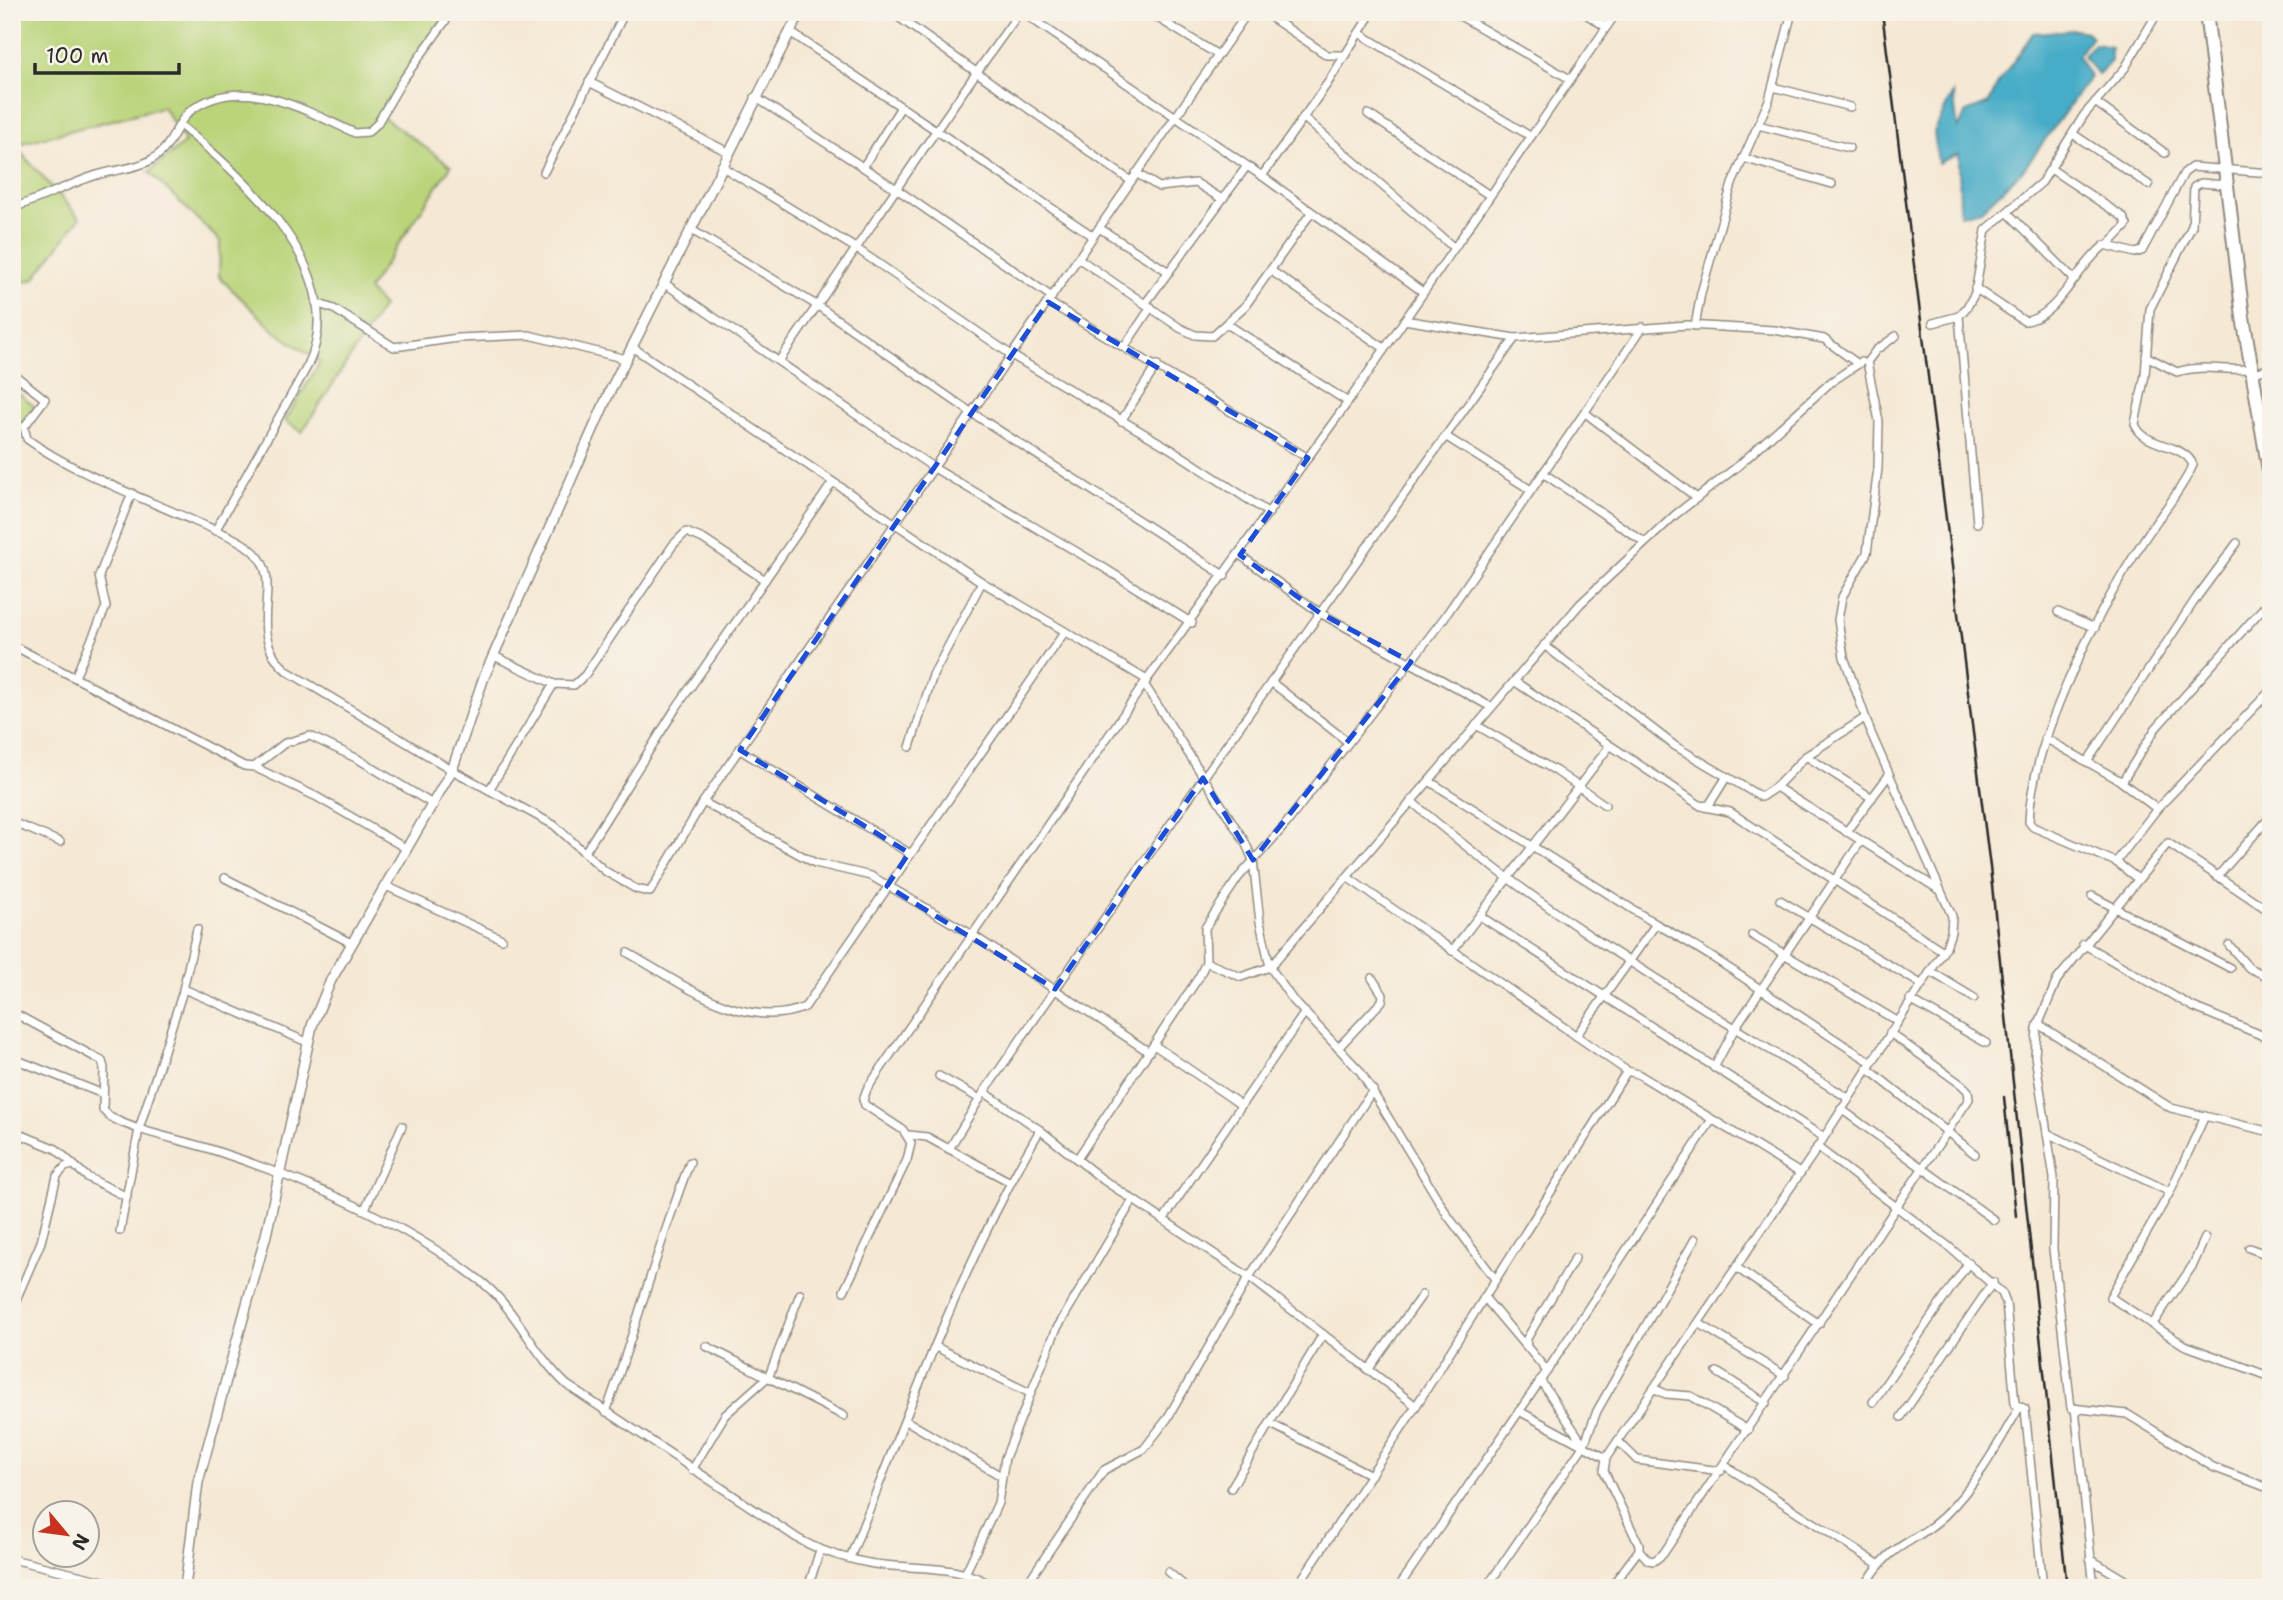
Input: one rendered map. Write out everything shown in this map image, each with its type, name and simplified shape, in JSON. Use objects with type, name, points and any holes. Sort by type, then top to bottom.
[{"type":"highway","points":[[2206,12],[2251,371],[2265,423],[2271,483]]},
{"type":"street","points":[[12,208],[80,180],[149,161],[170,143],[185,116],[199,106],[239,94],[293,105],[355,133],[368,132],[377,124],[402,81],[452,12]]},
{"type":"street","points":[[544,172],[625,12]]},
{"type":"street","points":[[185,1588],[198,1482],[245,1315],[307,1042],[331,980],[452,770],[494,656],[626,359],[755,97],[800,12]]},
{"type":"street","points":[[891,12],[1134,177],[1159,187],[1196,183],[1222,200]]},
{"type":"street","points":[[779,361],[898,190],[935,131],[1021,12],[1262,176],[1423,292]]},
{"type":"street","points":[[1148,12],[1218,55]]},
{"type":"street","points":[[12,373],[45,399],[23,427],[27,439],[132,493],[242,543],[261,561],[267,579],[265,640],[276,662],[313,689],[564,832],[623,882],[650,892],[703,802],[1248,12]]},
{"type":"street","points":[[1263,12],[1327,55],[1345,55]]},
{"type":"street","points":[[1262,176],[1372,12]]},
{"type":"street","points":[[1453,12],[1570,79]]},
{"type":"street","points":[[1583,12],[1606,27]]},
{"type":"street","points":[[1010,1182],[922,1135],[909,1135],[865,1104],[864,1095],[971,934],[1146,682],[1192,623],[1348,402],[1617,12]]},
{"type":"street","points":[[1695,326],[1701,293],[1728,196],[1773,87],[1792,12]]},
{"type":"street","points":[[1933,323],[1959,316],[1967,307],[1975,288],[1983,236],[2007,212],[2030,196],[2095,102],[2125,68],[2158,12]]},
{"type":"street","points":[[790,32],[1093,236]]},
{"type":"street","points":[[1359,33],[1530,136]]},
{"type":"street","points":[[589,82],[729,152]]},
{"type":"street","points":[[1773,87],[1850,107]]},
{"type":"street","points":[[755,97],[898,190],[1050,299],[1308,458]]},
{"type":"street","points":[[2095,102],[2165,153]]},
{"type":"street","points":[[863,167],[901,107]]},
{"type":"street","points":[[1368,114],[1489,195]]},
{"type":"street","points":[[1303,117],[1453,247]]},
{"type":"street","points":[[180,125],[226,163],[285,229],[300,253],[316,303],[320,335],[316,348],[215,531]]},
{"type":"street","points":[[1758,125],[1849,148]]},
{"type":"street","points":[[2073,134],[2149,185]]},
{"type":"street","points":[[1743,158],[1832,184]]},
{"type":"street","points":[[721,166],[857,249],[1013,356],[1174,451],[1269,513]]},
{"type":"street","points":[[1125,346],[1169,272],[1247,166]]},
{"type":"street","points":[[2109,244],[2135,253],[2142,251],[2184,173],[2192,167],[2271,173]]},
{"type":"street","points":[[1975,288],[2024,321],[2033,321],[2050,309],[2101,247],[2109,244],[2127,225],[2126,220],[2051,169]]},
{"type":"street","points":[[2137,879],[2116,862],[2038,829],[2029,822],[2036,764],[2095,628],[2138,548],[2193,465],[2185,455],[2137,431],[2134,424],[2145,375],[2150,309],[2192,226],[2194,187],[2201,183],[2227,185]]},
{"type":"street","points":[[2007,212],[2073,278]]},
{"type":"street","points":[[1078,258],[1195,335],[1212,336],[1227,324],[1311,213]]},
{"type":"street","points":[[1099,228],[1169,272]]},
{"type":"street","points":[[690,229],[818,306],[972,413],[1225,576]]},
{"type":"street","points":[[1270,270],[1384,348]]},
{"type":"street","points":[[664,283],[934,468],[1192,623]]},
{"type":"street","points":[[316,303],[334,309],[394,347],[450,339],[529,335],[626,359]]},
{"type":"street","points":[[1959,316],[1977,523]]},
{"type":"street","points":[[1404,320],[1514,338],[1643,327],[1695,326],[1814,336],[1836,345],[1858,364]]},
{"type":"street","points":[[1227,324],[1348,402]]},
{"type":"street","points":[[1077,1159],[1199,977],[1206,961],[1205,928],[1252,860],[1286,824],[1470,582],[1643,327]]},
{"type":"street","points":[[1206,961],[1241,977],[1270,967],[1544,645],[1644,542],[1831,382],[1896,335]]},
{"type":"street","points":[[949,1149],[1055,989],[1514,338]]},
{"type":"street","points":[[632,347],[982,582],[1146,682],[1203,778],[1236,824],[1252,860],[1260,922],[1270,967],[1280,985],[1373,1090],[1448,1216],[1495,1279]]},
{"type":"street","points":[[1610,1588],[1639,1550],[1639,1540],[1604,1471],[1606,1458],[1700,1324],[1824,1137],[1943,951],[1951,932],[1952,916],[1865,718],[1844,657],[1838,620],[1842,597],[1867,553],[1878,468],[1879,421],[1868,369],[1870,356]]},
{"type":"street","points":[[2146,356],[2178,372],[2195,366],[2225,371],[2271,368]]},
{"type":"street","points":[[1121,421],[1157,365]]},
{"type":"street","points":[[1584,412],[1697,498]]},
{"type":"street","points":[[1445,436],[1531,490]]},
{"type":"street","points":[[1543,473],[1644,542]]},
{"type":"street","points":[[585,852],[670,717],[833,482]]},
{"type":"street","points":[[75,677],[106,607],[99,576],[132,493]]},
{"type":"street","points":[[494,656],[554,684],[568,687],[580,681],[630,604],[682,534],[691,533],[703,539],[765,580]]},
{"type":"street","points":[[2087,762],[2190,606],[2237,543]]},
{"type":"street","points":[[1240,555],[1320,613],[1491,707]]},
{"type":"street","points":[[910,747],[941,657],[982,582]]},
{"type":"street","points":[[2122,782],[2156,728],[2271,598]]},
{"type":"street","points":[[2058,612],[2095,628]]},
{"type":"street","points":[[628,953],[705,996],[757,1013],[778,1015],[793,1012],[813,999],[909,853],[1064,633]]},
{"type":"street","points":[[12,645],[227,757],[317,797],[407,849]]},
{"type":"street","points":[[1544,645],[1654,731],[1761,797],[1776,787],[1806,756],[1865,718]]},
{"type":"street","points":[[1514,681],[1609,747],[1705,807],[1730,812],[1943,951]]},
{"type":"street","points":[[1271,682],[1348,742]]},
{"type":"street","points":[[489,790],[554,684]]},
{"type":"street","points":[[2116,862],[2158,809],[2271,690]]},
{"type":"street","points":[[1476,725],[1605,805]]},
{"type":"street","points":[[254,767],[285,743],[310,736],[347,753],[434,805]]},
{"type":"street","points":[[2045,738],[2122,782],[2158,809]]},
{"type":"street","points":[[1452,951],[1609,747]]},
{"type":"street","points":[[740,750],[909,853]]},
{"type":"street","points":[[1806,756],[1872,798]]},
{"type":"street","points":[[1846,832],[1889,775]]},
{"type":"street","points":[[1705,807],[1727,778]]},
{"type":"street","points":[[1429,781],[1692,944],[1760,990],[1869,1065],[1975,1154]]},
{"type":"street","points":[[1776,787],[1939,890]]},
{"type":"street","points":[[1412,801],[1508,880],[1848,1098]]},
{"type":"street","points":[[703,802],[815,863],[862,873],[887,886],[971,934],[1241,1105]]},
{"type":"street","points":[[2217,877],[2271,816]]},
{"type":"street","points":[[12,822],[60,842]]},
{"type":"street","points":[[1714,1069],[1735,1028],[1861,841]]},
{"type":"street","points":[[2271,912],[2168,843],[2057,979],[2038,1024],[2035,1056],[2055,1191],[2053,1249],[2071,1408],[2127,1414],[2213,1467],[2271,1489]]},
{"type":"street","points":[[1347,877],[1627,1071],[1638,1074],[1800,1173]]},
{"type":"street","points":[[225,878],[351,943]]},
{"type":"street","points":[[386,886],[502,939]]},
{"type":"street","points":[[2092,896],[2230,968]]},
{"type":"street","points":[[1780,900],[1921,984]]},
{"type":"street","points":[[1480,916],[1714,1069],[1824,1137]]},
{"type":"street","points":[[1576,1036],[1656,924]]},
{"type":"street","points":[[120,1231],[139,1129],[184,989],[197,929]]},
{"type":"street","points":[[1752,935],[1783,956],[1897,1021]]},
{"type":"street","points":[[2083,944],[2193,1007],[2271,1039]]},
{"type":"street","points":[[2229,945],[2249,968],[2271,978]]},
{"type":"street","points":[[1930,971],[1974,998]]},
{"type":"street","points":[[1338,1048],[1382,1001],[1383,995],[1371,978]]},
{"type":"street","points":[[184,989],[307,1042]]},
{"type":"street","points":[[1910,1000],[1986,1043]]},
{"type":"street","points":[[12,1012],[102,1061],[105,1114],[139,1129],[279,1173],[408,1230],[485,1284],[507,1307],[558,1376],[692,1470],[820,1550],[850,1558],[965,1574],[983,1579],[995,1588]]},
{"type":"street","points":[[1163,1220],[1304,1012]]},
{"type":"street","points":[[2038,1024],[2171,1108],[2271,1132]]},
{"type":"street","points":[[1639,1550],[1648,1560],[1659,1559],[1723,1468],[1969,1100],[1968,1091],[1890,1033]]},
{"type":"street","points":[[12,1058],[103,1094]]},
{"type":"street","points":[[1296,1588],[1416,1406],[1627,1071]]},
{"type":"street","points":[[939,1076],[982,1096],[1040,1130],[1133,1200],[1249,1277],[1416,1406]]},
{"type":"street","points":[[1024,1588],[1104,1470],[1144,1449],[1167,1419],[1249,1277],[1373,1090]]},
{"type":"street","points":[[1841,1109],[1994,1220]]},
{"type":"street","points":[[2205,1116],[2170,1192],[2110,1297],[2184,1345],[2271,1377]]},
{"type":"street","points":[[1398,1588],[1547,1371],[1711,1121]]},
{"type":"street","points":[[365,1209],[402,1126]]},
{"type":"street","points":[[850,1558],[948,1314],[1010,1182],[1040,1130]]},
{"type":"street","points":[[12,1131],[56,1149],[87,1177],[127,1197]]},
{"type":"street","points":[[2047,1133],[2170,1192]]},
{"type":"street","points":[[844,1292],[906,1160],[911,1143],[909,1135]]},
{"type":"street","points":[[1817,1147],[1969,1262],[1993,1282],[2006,1303],[2015,1404],[2025,1409],[2043,1588]]},
{"type":"street","points":[[607,1412],[636,1330],[668,1218],[690,1162]]},
{"type":"street","points":[[12,1309],[41,1242],[57,1176],[65,1167],[73,1165]]},
{"type":"street","points":[[965,1574],[998,1503],[1001,1476],[1030,1394],[1068,1307],[1133,1200]]},
{"type":"street","points":[[2152,1325],[2193,1265],[2205,1238]]},
{"type":"street","points":[[1486,1588],[1584,1445],[1597,1411],[1695,1239]]},
{"type":"street","points":[[2249,1248],[2271,1256]]},
{"type":"street","points":[[1527,1347],[1526,1340],[1575,1258]]},
{"type":"street","points":[[1873,1402],[1969,1262]]},
{"type":"street","points":[[1737,1268],[1819,1324]]},
{"type":"street","points":[[1901,1417],[1993,1282]]},
{"type":"street","points":[[692,1470],[725,1415],[769,1376],[800,1294]]},
{"type":"street","points":[[1368,1370],[1422,1295]]},
{"type":"street","points":[[1484,1297],[1547,1371]]},
{"type":"street","points":[[1700,1324],[1785,1376]]},
{"type":"street","points":[[1231,1488],[1323,1334]]},
{"type":"street","points":[[706,1346],[844,1416]]},
{"type":"street","points":[[936,1347],[1030,1394]]},
{"type":"street","points":[[1717,1372],[1766,1403]]},
{"type":"street","points":[[1540,1380],[1584,1445]]},
{"type":"street","points":[[1655,1389],[1666,1394],[1691,1396],[1748,1430]]},
{"type":"street","points":[[1864,1588],[1878,1564],[1895,1548],[1942,1518],[1956,1503],[1986,1465],[2019,1408]]},
{"type":"street","points":[[2075,1408],[2094,1588]]},
{"type":"street","points":[[1519,1411],[1606,1458]]},
{"type":"street","points":[[905,1420],[1001,1476]]},
{"type":"street","points":[[1271,1424],[1371,1475]]},
{"type":"street","points":[[1618,1441],[1637,1460],[1723,1468],[1878,1564]]},
{"type":"street","points":[[808,1588],[820,1550]]},
{"type":"street","points":[[12,1559],[132,1588]]},
{"type":"street","points":[[2090,1559],[2138,1588]]},
{"type":"street","points":[[1168,1572],[1187,1588]]},
{"type":"highlighted area","points":[[1048,302],[1308,458],[1240,555],[1320,613],[1411,662],[1253,860],[1203,778],[1055,989],[887,886],[909,853],[740,750]]},
{"type":"green space","points":[[12,12],[448,12],[379,114],[451,166],[368,290],[383,306],[302,432],[285,421],[320,362],[276,332],[219,277],[220,241],[149,172],[185,142],[163,107],[14,145],[80,218],[34,279],[12,286]]},
{"type":"green space","points":[[12,388],[34,406],[12,450]]},
{"type":"water","points":[[2075,30],[2087,32],[2092,37],[2078,56],[2090,77],[2024,169],[1981,210],[1960,215],[1959,154],[1938,163],[1934,132],[1953,93],[1958,129],[1966,112],[1989,103],[1997,85],[2033,33]]},
{"type":"water","points":[[2094,44],[2111,47],[2111,61],[2098,75],[2084,56]]},
{"type":"railway","points":[[1882,12],[1990,867],[2067,1588]]},
{"type":"railway","points":[[2004,1097],[2016,1216]]}]
